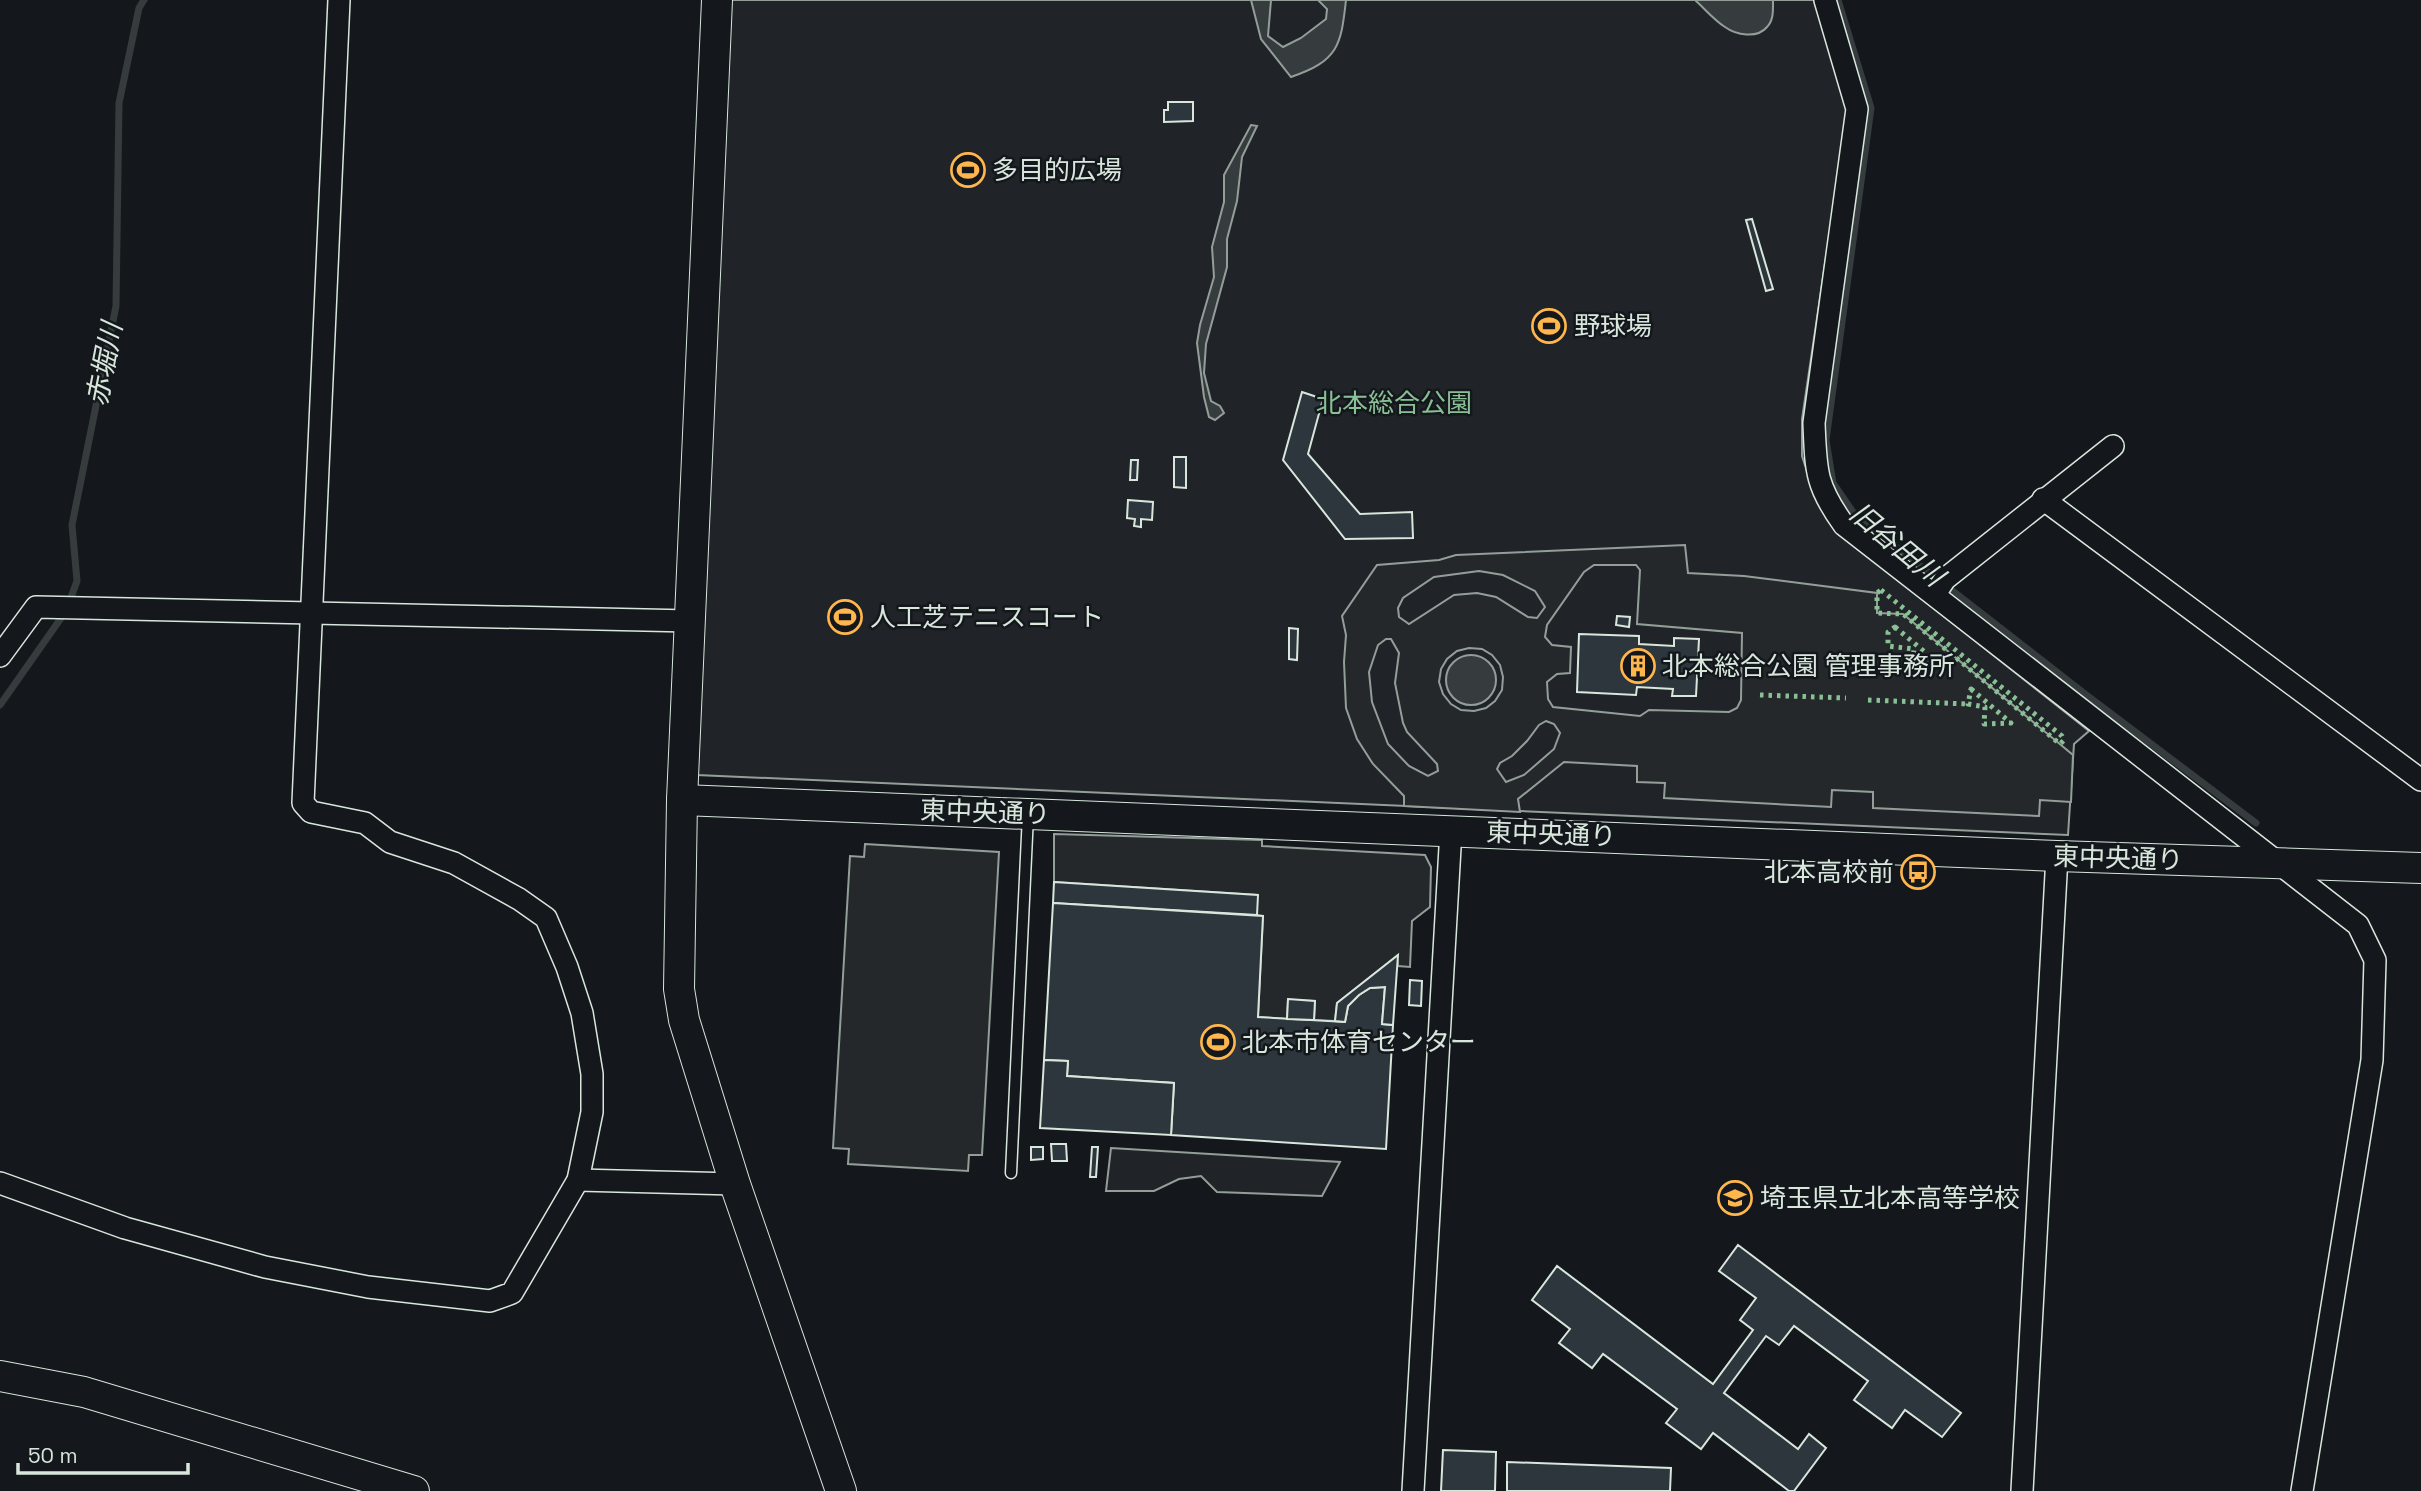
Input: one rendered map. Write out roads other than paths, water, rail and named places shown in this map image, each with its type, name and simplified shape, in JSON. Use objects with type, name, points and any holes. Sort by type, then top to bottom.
[{"type":"street","points":[[0,1183],[125,1228],[265,1267],[368,1287],[490,1301],[512,1293],[578,1180],[592,1112],[592,1074],[582,1013],[567,967],[546,918],[519,899],[454,863],[390,842],[365,823],[311,812],[303,803],[339,0]]},
{"type":"street","points":[[717,0],[682,800],[679,989],[684,1020],[735,1184],[841,1491]]},
{"type":"street","points":[[1825,0],[1857,109],[1814,423],[1816,472],[1827,501],[1844,524],[2358,925],[2375,960],[2372,1060],[2302,1491]]},
{"type":"street","points":[[1935,594],[1945,579],[2113,446]]},
{"type":"street","points":[[2043,499],[2421,780]]},
{"type":"street","points":[[0,656],[36,607],[690,621]]},
{"type":"street","name":"東中央通り","points":[[682,800],[2057,856],[2421,868]]},
{"type":"street","points":[[1413,1491],[1451,831]]},
{"type":"street","points":[[2022,1491],[2057,856]]},
{"type":"street","points":[[578,1180],[735,1184]]},
{"type":"street","points":[[0,1376],[84,1392],[414,1491]]},
{"type":"lane","points":[[1011,1173],[1028,814]]},
{"type":"waterway","name":"赤堀川","points":[[0,705],[66,611],[77,581],[72,525],[116,306],[119,103],[139,8],[144,0]]},
{"type":"waterway","name":"旧谷田川","points":[[1838,0],[1871,108],[1826,440],[1833,483],[1855,515],[2256,823]]},
{"type":"place","name":"多目的広場","points":[[968,170]]},
{"type":"place","name":"野球場","points":[[1549,326]]},
{"type":"place","name":"人工芝テニスコート","points":[[845,617]]},
{"type":"place","name":"北本総合公園 管理事務所","points":[[1638,666]]},
{"type":"place","name":"北本高校前","points":[[1918,872]]},
{"type":"place","name":"北本市体育センター","points":[[1218,1042]]},
{"type":"place","name":"埼玉県立北本高等学校","points":[[1735,1198]]},
{"type":"park label","name":"北本総合公園","points":[[1394,403]]}]
